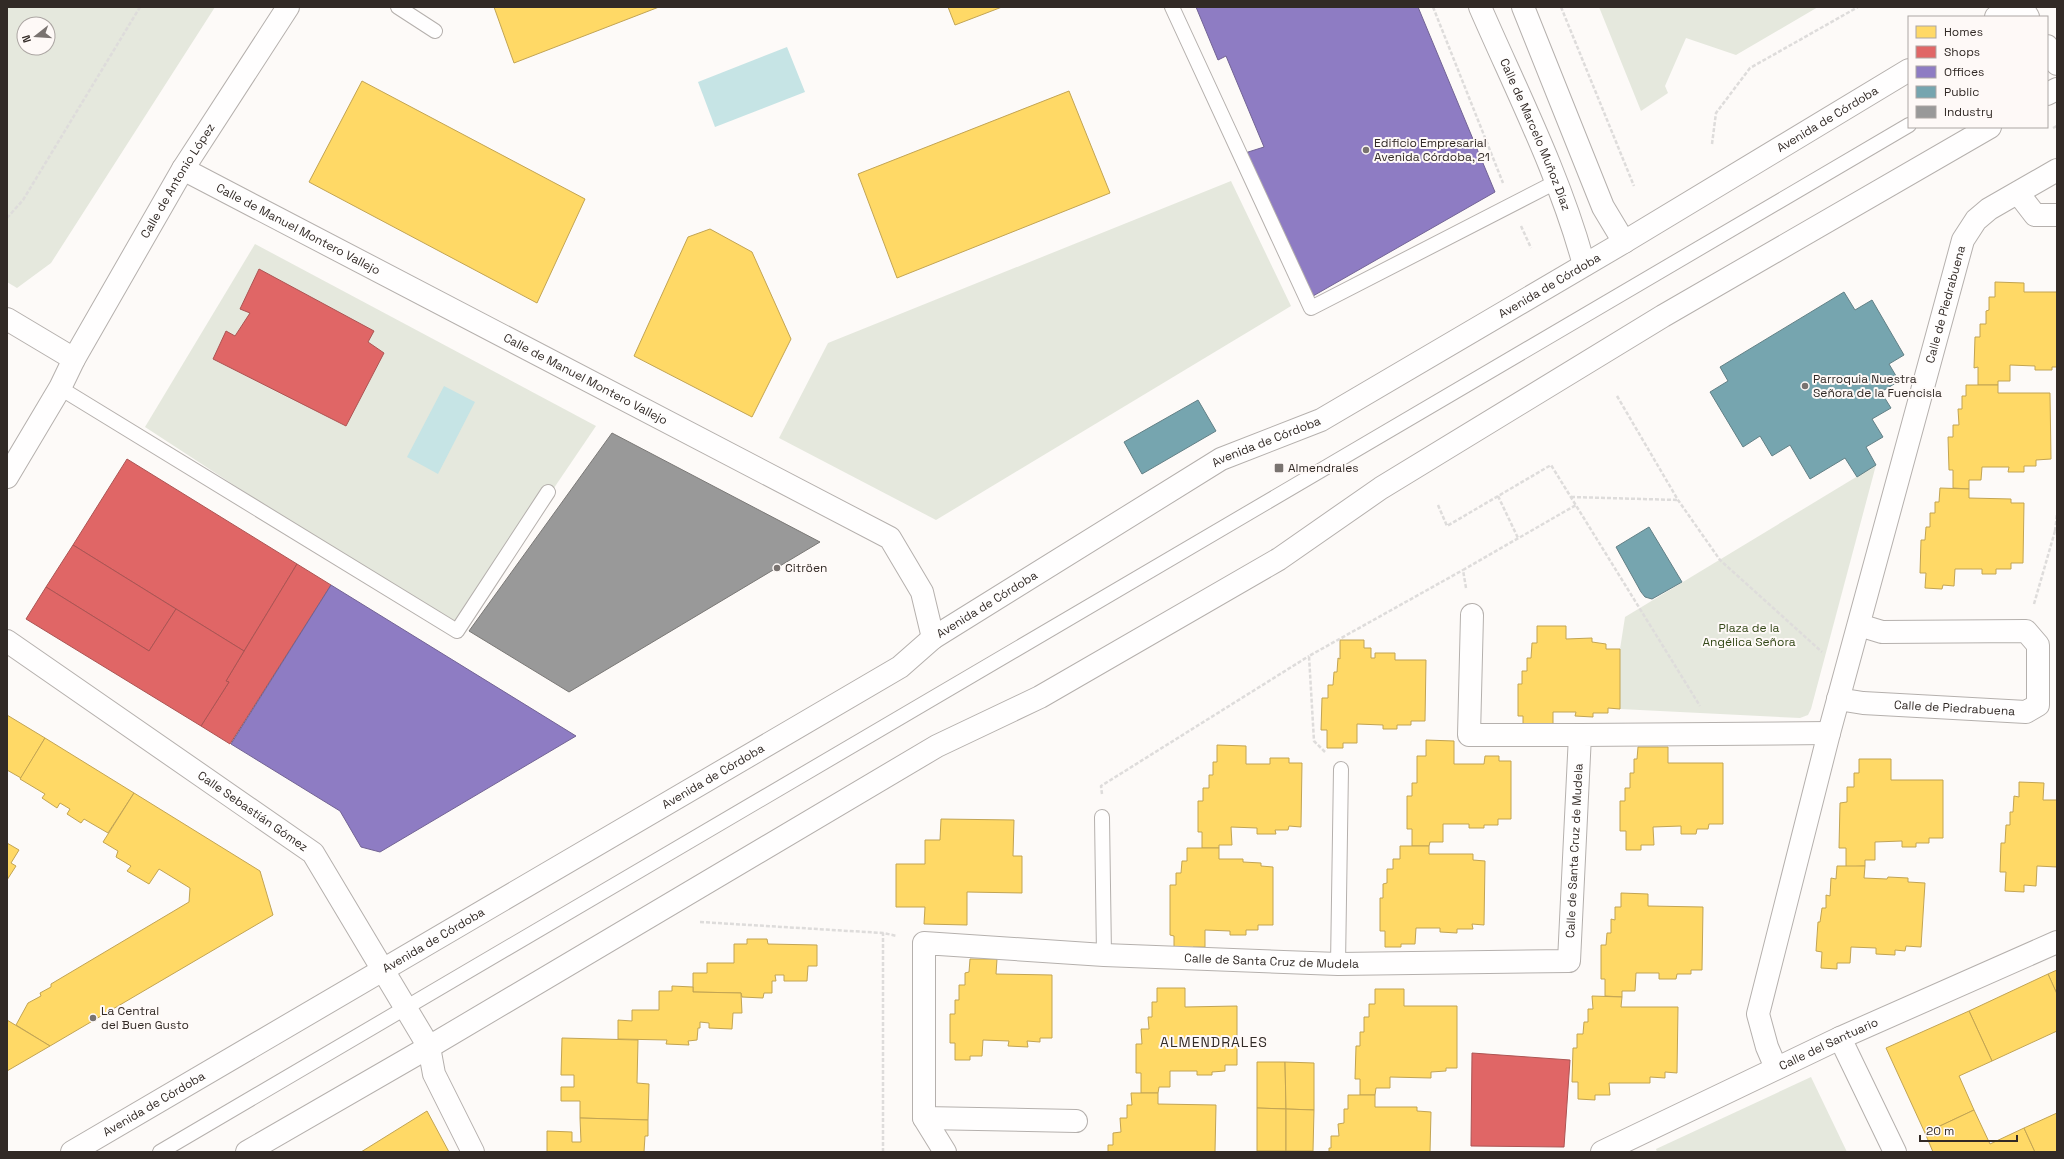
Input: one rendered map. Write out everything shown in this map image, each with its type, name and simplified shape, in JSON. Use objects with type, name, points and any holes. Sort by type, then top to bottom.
[{"type":"street","name":"Calle de Antonio López","points":[[7,477],[60,388],[74,359],[183,169],[288,7]]},
{"type":"street","name":"Calle de Marcelo Muñoz Díaz","points":[[1480,7],[1573,224],[1584,265]]},
{"type":"street","points":[[1523,7],[1603,207],[1624,242]]},
{"type":"street","points":[[1998,16],[2013,7]]},
{"type":"street","points":[[2022,7],[2027,16]]},
{"type":"street","points":[[2048,47],[2057,64]]},
{"type":"street","name":"Avenida de Córdoba","points":[[72,1152],[384,971],[900,667],[934,638],[1221,459],[1321,420],[1624,242],[1908,71]]},
{"type":"street","points":[[2048,94],[2057,89]]},
{"type":"street","points":[[247,1152],[429,1047],[937,746],[1040,697],[1280,559],[1381,488],[1663,316],[1988,128]]},
{"type":"street","name":"Calle de Manuel Montero Vallejo","points":[[183,169],[890,538],[922,592],[934,638]]},
{"type":"street","name":"Calle de Piedrabuena","points":[[1776,1068],[1767,1047],[1758,1014],[1829,732],[1963,240],[1976,220],[1989,209],[2057,170]]},
{"type":"street","points":[[2018,193],[2036,215],[2057,215]]},
{"type":"street","points":[[7,319],[74,359]]},
{"type":"street","points":[[1472,615],[1469,735],[1829,732]]},
{"type":"street","points":[[1859,624],[1882,632],[2026,631]]},
{"type":"street","name":"Calle de Piedrabuena","points":[[1838,699],[1863,703],[2026,712],[2038,705],[2038,645],[2026,631]]},
{"type":"street","name":"Calle Sebastián Gómez","points":[[7,641],[313,854],[429,1047],[434,1074],[473,1152]]},
{"type":"street","name":"Calle de Santa Cruz de Mudela","points":[[924,1118],[924,943],[1104,955],[1338,964],[1569,961],[1580,735]]},
{"type":"street","name":"Calle del Santuario","points":[[1611,1150],[1840,1038],[2057,942]]},
{"type":"street","points":[[1840,1038],[1895,1152]]},
{"type":"street","points":[[924,1118],[1076,1121]]},
{"type":"street","points":[[924,1118],[944,1152]]},
{"type":"lane","points":[[398,7],[435,31]]},
{"type":"lane","points":[[1172,7],[1311,308],[1556,182]]},
{"type":"lane","points":[[2048,44],[2057,38]]},
{"type":"lane","points":[[160,1152],[1908,126]]},
{"type":"lane","points":[[60,388],[457,631],[548,492]]},
{"type":"lane","points":[[1338,964],[1341,769]]},
{"type":"lane","points":[[1102,817],[1104,955]]},
{"type":"path","points":[[7,218],[23,200],[140,7]]},
{"type":"path","points":[[1433,7],[1511,205],[1531,248]]},
{"type":"path","points":[[1561,7],[1634,186]]},
{"type":"path","points":[[1712,144],[1716,113],[1750,68],[1858,7]]},
{"type":"path","points":[[1617,396],[1678,500],[1720,560],[1823,654]]},
{"type":"path","points":[[1438,505],[1447,526],[1551,465],[1717,734]]},
{"type":"path","points":[[1498,496],[1518,538]]},
{"type":"path","points":[[1571,497],[1678,500]]},
{"type":"path","points":[[1102,817],[1101,786],[1309,656],[1463,570],[1576,504]]},
{"type":"path","points":[[2026,631],[2056,531],[2057,515]]},
{"type":"path","points":[[1463,570],[1472,615]]},
{"type":"path","points":[[1309,656],[1314,741],[1341,769]]},
{"type":"path","points":[[700,922],[883,933],[883,1152]]},
{"type":"green space","points":[[7,7],[215,7],[51,263],[17,288],[7,282]]},
{"type":"green space","points":[[1599,7],[1818,7],[1736,55],[1686,38],[1665,86],[1668,93],[1641,111]]},
{"type":"green space","points":[[1231,181],[1291,306],[936,520],[779,438],[828,343]]},
{"type":"green space","points":[[255,244],[596,426],[457,631],[145,427]]},
{"type":"green space","name":"Plaza de la Angélica Señora","points":[[1876,465],[1811,709],[1808,715],[1800,718],[1620,709],[1620,649],[1625,617]]},
{"type":"green space","points":[[1811,1077],[1847,1152],[1657,1152],[1656,1149]]},
{"type":"water","points":[[787,47],[805,92],[715,127],[698,82]]},
{"type":"water","points":[[444,386],[475,402],[438,474],[407,457]]},
{"type":"building: Homes","points":[[494,7],[659,7],[514,63]]},
{"type":"building: Homes","points":[[948,7],[1002,7],[955,25]]},
{"type":"building: Homes","points":[[362,81],[585,199],[537,303],[309,182]]},
{"type":"building: Homes","points":[[1069,91],[1110,193],[897,278],[858,174]]},
{"type":"building: Homes","points":[[710,229],[752,252],[791,339],[752,417],[634,356],[688,237]]},
{"type":"building: Homes","points":[[1995,282],[2024,283],[2024,292],[2057,292],[2057,367],[2052,367],[2052,370],[2035,370],[2035,366],[2010,365],[2010,381],[1998,381],[1998,385],[1978,385],[1978,367],[1974,368],[1975,337],[1980,337],[1980,324],[1986,324],[1986,311],[1989,310],[1989,297],[1995,297]]},
{"type":"building: Homes","points":[[1966,385],[1998,385],[1998,393],[2050,393],[2051,459],[2036,460],[2036,466],[2024,466],[2024,472],[2008,472],[2009,467],[1982,467],[1981,480],[1969,480],[1969,489],[1953,488],[1953,470],[1949,470],[1948,437],[1953,437],[1953,425],[1959,425],[1958,409],[1962,409],[1962,396],[1966,396]]},
{"type":"building: Homes","points":[[1940,488],[1969,489],[1969,498],[2011,499],[2011,503],[2024,503],[2023,563],[2011,563],[2011,569],[1996,569],[1996,574],[1982,574],[1982,569],[1955,569],[1954,586],[1943,585],[1942,589],[1925,588],[1926,573],[1920,573],[1921,540],[1925,540],[1926,527],[1930,527],[1930,513],[1935,513],[1935,502],[1939,502]]},
{"type":"building: Homes","points":[[1537,626],[1566,626],[1566,639],[1592,638],[1592,642],[1606,644],[1606,649],[1620,649],[1620,709],[1608,708],[1608,713],[1593,713],[1593,717],[1575,716],[1576,712],[1553,712],[1553,728],[1523,732],[1523,716],[1518,716],[1518,684],[1522,684],[1522,671],[1527,671],[1527,658],[1531,658],[1532,643],[1537,643]]},
{"type":"building: Homes","points":[[1340,640],[1364,640],[1364,648],[1371,648],[1371,658],[1375,658],[1375,653],[1395,653],[1395,660],[1426,660],[1425,721],[1411,721],[1411,725],[1397,725],[1397,729],[1383,729],[1383,725],[1357,724],[1357,743],[1343,743],[1343,748],[1327,748],[1327,730],[1321,730],[1322,698],[1328,698],[1328,685],[1333,685],[1334,672],[1337,672],[1338,658],[1340,659]]},
{"type":"building: Homes","points":[[7,715],[45,738],[21,778],[7,770]]},
{"type":"building: Homes","points":[[45,738],[134,793],[108,833],[84,819],[81,823],[67,814],[70,809],[60,803],[57,808],[42,798],[45,794],[20,779]]},
{"type":"building: Homes","points":[[1426,740],[1454,741],[1454,764],[1484,764],[1485,756],[1499,756],[1499,761],[1511,761],[1511,819],[1498,819],[1498,825],[1484,825],[1484,828],[1469,828],[1469,824],[1443,824],[1443,842],[1430,842],[1429,846],[1412,846],[1412,829],[1407,829],[1407,796],[1412,796],[1412,783],[1417,783],[1417,756],[1426,756]]},
{"type":"building: Homes","points":[[1217,745],[1246,746],[1246,764],[1270,764],[1270,758],[1289,758],[1289,763],[1302,763],[1301,827],[1289,826],[1288,830],[1275,830],[1276,834],[1257,834],[1257,828],[1231,827],[1232,845],[1219,845],[1219,848],[1202,848],[1202,832],[1198,832],[1198,801],[1203,801],[1203,788],[1209,788],[1209,775],[1213,775],[1213,762],[1217,762]]},
{"type":"building: Homes","points":[[1638,747],[1668,747],[1668,763],[1723,763],[1723,824],[1709,824],[1708,829],[1697,829],[1696,834],[1681,834],[1681,826],[1653,827],[1654,845],[1641,845],[1641,850],[1626,850],[1626,831],[1620,831],[1620,801],[1625,801],[1625,788],[1630,788],[1630,773],[1634,773],[1634,759],[1637,759]]},
{"type":"building: Homes","points":[[1859,759],[1891,759],[1891,780],[1943,780],[1943,838],[1929,838],[1929,843],[1916,843],[1916,847],[1902,847],[1902,841],[1875,842],[1875,860],[1865,860],[1865,866],[1846,867],[1846,848],[1839,848],[1840,803],[1847,802],[1847,787],[1854,787],[1854,773],[1859,773]]},
{"type":"building: Homes","points":[[2019,782],[2044,783],[2043,800],[2057,800],[2057,867],[2037,866],[2036,886],[2024,885],[2024,892],[2005,891],[2006,872],[2000,872],[2001,843],[2005,843],[2006,825],[2010,825],[2010,812],[2013,812],[2014,796],[2019,797]]},
{"type":"building: Homes","points":[[134,793],[260,871],[273,915],[50,1046],[16,1025],[28,1003],[41,996],[40,993],[51,987],[51,984],[189,902],[190,888],[159,869],[149,884],[127,871],[131,866],[116,857],[118,851],[103,842]]},
{"type":"building: Homes","points":[[941,819],[1014,820],[1013,856],[1022,856],[1022,893],[967,892],[967,925],[924,924],[925,907],[896,907],[896,864],[925,864],[925,840],[940,840]]},
{"type":"building: Homes","points":[[7,843],[19,850],[11,863],[16,866],[7,880]]},
{"type":"building: Homes","points":[[1400,846],[1429,846],[1429,854],[1473,854],[1473,860],[1485,861],[1484,925],[1472,924],[1473,929],[1457,929],[1457,933],[1440,932],[1440,928],[1416,928],[1415,944],[1401,944],[1401,947],[1385,947],[1385,931],[1380,931],[1380,898],[1383,898],[1383,884],[1387,883],[1387,869],[1393,869],[1393,859],[1400,859]]},
{"type":"building: Homes","points":[[1187,848],[1219,848],[1219,859],[1243,859],[1243,862],[1261,863],[1261,866],[1273,867],[1273,925],[1258,925],[1258,930],[1246,930],[1246,935],[1230,935],[1230,931],[1205,930],[1205,947],[1193,947],[1193,952],[1174,952],[1174,936],[1170,935],[1170,885],[1176,885],[1176,873],[1181,873],[1182,861],[1187,861]]},
{"type":"building: Homes","points":[[1837,866],[1865,866],[1864,878],[1908,878],[1908,882],[1925,883],[1921,947],[1906,946],[1905,951],[1895,950],[1895,955],[1876,954],[1876,948],[1851,947],[1850,963],[1837,963],[1837,969],[1821,968],[1822,952],[1816,951],[1818,922],[1820,922],[1822,908],[1826,908],[1826,895],[1830,896],[1831,878],[1836,879]]},
{"type":"building: Homes","points":[[1621,893],[1648,894],[1648,906],[1703,907],[1702,970],[1691,970],[1691,974],[1677,974],[1676,979],[1659,979],[1659,973],[1636,973],[1635,991],[1622,991],[1622,997],[1605,996],[1605,979],[1601,979],[1601,945],[1606,945],[1607,933],[1611,933],[1611,919],[1615,920],[1615,907],[1621,907]]},
{"type":"building: Homes","points":[[747,939],[767,939],[768,944],[817,945],[817,966],[808,966],[807,981],[784,981],[784,975],[775,975],[776,981],[772,981],[772,993],[764,993],[763,998],[742,997],[741,993],[693,992],[693,973],[707,973],[707,963],[734,963],[734,944],[747,944]]},
{"type":"building: Homes","points":[[970,959],[997,959],[996,974],[1052,975],[1052,1038],[1040,1038],[1040,1042],[1027,1041],[1028,1047],[1008,1046],[1009,1041],[983,1040],[982,1056],[970,1056],[970,1060],[955,1060],[955,1043],[950,1043],[950,1014],[955,1014],[955,1000],[959,1000],[959,985],[965,985],[965,973],[969,972]]},
{"type":"building: Homes","points":[[2057,970],[2057,994],[2048,974]]},
{"type":"building: Homes","points":[[2048,974],[2057,994],[2057,1031],[1992,1061],[1969,1011]]},
{"type":"building: Homes","points":[[672,986],[693,987],[693,992],[741,993],[742,1013],[733,1013],[732,1029],[709,1028],[709,1023],[700,1022],[697,1040],[688,1041],[689,1045],[666,1044],[667,1040],[618,1039],[618,1020],[632,1021],[632,1010],[659,1010],[659,991],[672,991]]},
{"type":"building: Homes","points":[[1157,988],[1185,988],[1185,1007],[1237,1006],[1237,1065],[1225,1065],[1225,1071],[1212,1072],[1212,1075],[1197,1075],[1197,1071],[1170,1071],[1170,1087],[1159,1087],[1158,1093],[1141,1093],[1141,1073],[1136,1073],[1136,1044],[1142,1044],[1141,1029],[1149,1029],[1148,1017],[1152,1017],[1152,1002],[1157,1002]]},
{"type":"building: Homes","points":[[1375,989],[1404,989],[1404,1006],[1457,1006],[1457,1068],[1446,1068],[1446,1071],[1431,1072],[1431,1078],[1390,1077],[1390,1088],[1376,1088],[1375,1095],[1360,1095],[1360,1079],[1355,1079],[1356,1046],[1360,1046],[1360,1032],[1364,1032],[1364,1017],[1369,1017],[1369,1004],[1375,1004]]},
{"type":"building: Homes","points":[[1592,996],[1622,997],[1621,1007],[1678,1007],[1677,1073],[1665,1072],[1665,1078],[1650,1077],[1650,1083],[1609,1083],[1610,1095],[1595,1095],[1595,1100],[1578,1099],[1578,1082],[1572,1082],[1573,1048],[1577,1048],[1577,1034],[1583,1034],[1584,1022],[1588,1022],[1588,1009],[1593,1009]]},
{"type":"building: Homes","points":[[1969,1011],[1992,1061],[1959,1076],[1974,1110],[1925,1133],[1886,1048]]},
{"type":"building: Homes","points":[[7,1020],[50,1046],[7,1071]]},
{"type":"building: Homes","points":[[562,1038],[638,1040],[637,1083],[649,1084],[648,1120],[580,1118],[580,1101],[561,1101],[561,1087],[574,1087],[574,1075],[561,1075]]},
{"type":"building: Homes","points":[[1257,1062],[1285,1062],[1286,1109],[1257,1108]]},
{"type":"building: Homes","points":[[1285,1062],[1314,1063],[1314,1110],[1286,1109]]},
{"type":"building: Homes","points":[[1131,1093],[1158,1093],[1158,1104],[1216,1105],[1215,1152],[1108,1152],[1108,1145],[1113,1145],[1113,1133],[1121,1132],[1120,1118],[1127,1118],[1127,1105],[1132,1105]]},
{"type":"building: Homes","points":[[1348,1095],[1375,1095],[1375,1107],[1417,1107],[1417,1111],[1431,1112],[1430,1152],[1329,1152],[1329,1148],[1331,1148],[1331,1136],[1339,1136],[1338,1124],[1344,1123],[1344,1109],[1348,1109]]},
{"type":"building: Homes","points":[[1257,1108],[1286,1109],[1286,1151],[1257,1151]]},
{"type":"building: Homes","points":[[1286,1109],[1314,1110],[1313,1151],[1286,1151]]},
{"type":"building: Homes","points":[[1974,1110],[1990,1144],[2024,1128],[2035,1152],[1933,1152],[1925,1133]]},
{"type":"building: Homes","points":[[427,1111],[449,1152],[361,1152]]},
{"type":"building: Homes","points":[[2057,1113],[2057,1152],[2035,1152],[2024,1128]]},
{"type":"building: Homes","points":[[580,1118],[648,1120],[648,1136],[645,1136],[644,1152],[547,1152],[547,1131],[572,1132],[572,1142],[581,1142]]},
{"type":"building: Shops","points":[[259,269],[374,331],[368,342],[384,353],[346,426],[213,359],[226,331],[235,336],[250,313],[240,309]]},
{"type":"building: Shops","points":[[127,459],[297,564],[244,651],[73,545]]},
{"type":"building: Shops","points":[[73,545],[176,609],[149,651],[46,587]]},
{"type":"building: Shops","points":[[297,564],[331,585],[230,744],[201,726],[229,682],[226,681]]},
{"type":"building: Shops","points":[[46,587],[149,651],[176,609],[244,651],[226,681],[229,682],[201,726],[26,619]]},
{"type":"building: Shops","points":[[1472,1053],[1570,1060],[1564,1147],[1471,1146]]},
{"type":"building: Offices","name":"Edificio Empresarial Avenida Córdoba, 21","points":[[1196,7],[1418,7],[1495,192],[1313,296],[1245,153],[1264,147],[1226,56],[1218,60]]},
{"type":"building: Offices","points":[[331,585],[576,736],[380,852],[361,847],[340,811],[231,744]]},
{"type":"building: Public","name":"Parroquia Nuestra Señora de la Fuencisla","points":[[1844,292],[1855,310],[1872,300],[1904,355],[1889,364],[1899,381],[1881,392],[1891,408],[1872,419],[1883,437],[1866,447],[1876,465],[1857,477],[1845,458],[1810,479],[1790,445],[1772,456],[1760,436],[1743,447],[1710,392],[1728,381],[1720,367]]},
{"type":"building: Public","points":[[1198,400],[1216,431],[1142,474],[1124,442]]},
{"type":"building: Public","points":[[1649,527],[1682,582],[1652,599],[1645,597],[1641,592],[1616,547]]},
{"type":"building: Industry","points":[[612,433],[820,542],[569,692],[469,631]]},
{"type":"place","name":"Edificio Empresarial Avenida Córdoba, 21","points":[[1366,150]]},
{"type":"place","name":"Parroquia Nuestra Señora de la Fuencisla","points":[[1805,386]]},
{"type":"place","name":"Almendrales","points":[[1279,468]]},
{"type":"place","name":"Citröen","points":[[777,568]]},
{"type":"place","name":"La Central del Buen Gusto","points":[[93,1018]]},
{"type":"district","name":"ALMENDRALES","points":[[1214,1042]]}]
